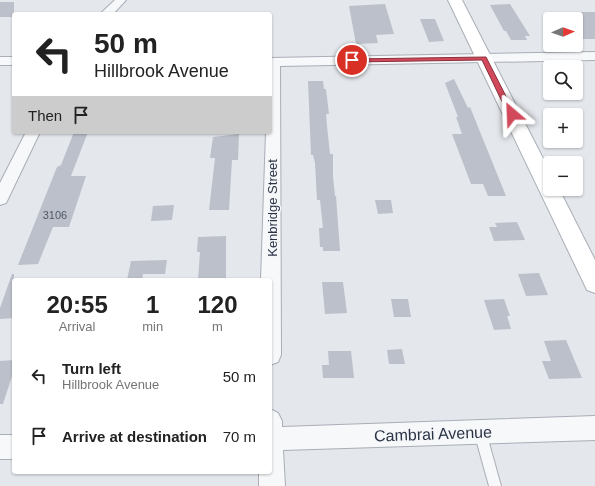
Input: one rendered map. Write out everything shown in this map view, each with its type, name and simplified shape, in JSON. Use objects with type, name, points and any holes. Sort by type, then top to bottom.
[{"type":"street","points":[[108,12],[121,0]]},
{"type":"street","points":[[454,0],[595,283]]},
{"type":"street","points":[[272,62],[595,56]]},
{"type":"street","points":[[0,61],[12,61]]},
{"type":"street","points":[[0,198],[32,134]]},
{"type":"street","name":"Kenbridge Street","points":[[271,278],[272,134]]},
{"type":"street","name":"Cambrai Avenue","points":[[272,433],[480,432],[595,428]]},
{"type":"street","points":[[0,447],[12,447]]},
{"type":"street","points":[[272,474],[272,486]]},
{"type":"lane","points":[[480,432],[495,486]]},
{"type":"building","points":[[0,2],[14,2],[14,12],[12,12],[12,17],[0,17]]},
{"type":"building","points":[[385,4],[394,34],[376,35],[378,43],[356,44],[349,6]]},
{"type":"building","points":[[510,4],[530,36],[525,36],[527,40],[511,40],[506,31],[504,31],[490,5]]},
{"type":"building","points":[[583,12],[595,12],[595,39],[583,39]]},
{"type":"building","points":[[420,19],[435,19],[444,41],[429,42]]},
{"type":"building","points":[[454,79],[468,108],[470,107],[506,196],[488,196],[483,184],[471,184],[452,134],[462,134],[456,117],[458,117],[445,83]]},
{"type":"building","points":[[308,81],[323,81],[324,89],[326,89],[329,114],[326,114],[327,126],[330,154],[333,154],[333,176],[340,251],[323,251],[323,247],[320,247],[319,228],[323,228],[320,200],[317,200],[315,163],[313,155],[311,155]]},
{"type":"building","points":[[73,134],[87,134],[71,176],[86,176],[69,227],[53,227],[38,264],[18,265],[57,167],[61,165]]},
{"type":"building","points":[[239,134],[238,160],[232,160],[229,210],[209,210],[215,158],[210,158],[213,137]]},
{"type":"building","points":[[375,200],[391,200],[393,213],[378,214]]},
{"type":"building","points":[[174,205],[172,220],[151,221],[153,206]]},
{"type":"building","points":[[517,222],[525,240],[494,241],[489,227],[497,227],[495,223]]},
{"type":"building","points":[[226,236],[226,278],[198,278],[200,252],[197,252],[198,237]]},
{"type":"building","points":[[167,260],[165,274],[143,274],[142,278],[127,278],[131,261]]},
{"type":"building","points":[[539,273],[548,295],[526,296],[518,274]]},
{"type":"building","points":[[12,274],[14,274],[14,278],[12,278],[12,318],[0,319],[0,308]]},
{"type":"building","points":[[322,282],[343,282],[347,313],[325,314]]},
{"type":"building","points":[[391,299],[408,299],[411,317],[394,317]]},
{"type":"building","points":[[504,299],[510,316],[507,316],[511,329],[494,330],[484,300]]},
{"type":"building","points":[[566,340],[582,378],[549,379],[542,361],[551,361],[544,341]]},
{"type":"building","points":[[402,349],[405,364],[389,364],[387,350]]},
{"type":"building","points":[[328,351],[351,351],[354,378],[323,378],[322,365],[329,365]]},
{"type":"building","points":[[12,360],[12,376],[3,404],[0,404],[0,361]]},
{"type":"route","points":[[352,60],[484,58],[512,114]]}]
